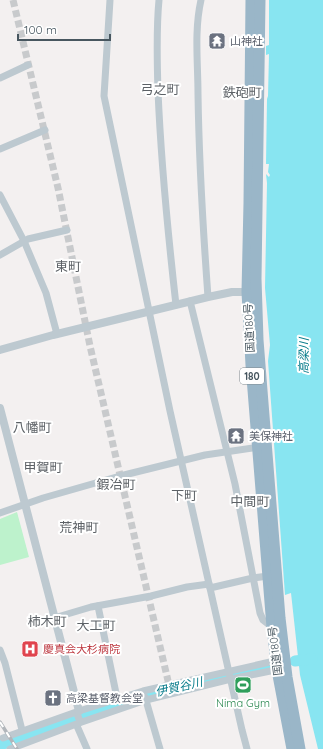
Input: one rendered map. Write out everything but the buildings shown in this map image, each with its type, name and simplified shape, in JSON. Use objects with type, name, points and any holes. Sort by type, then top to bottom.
[{"type":"highway","name":"国道180号","points":[[251,0],[249,203],[252,292],[262,447],[268,576],[272,627],[300,749]]},
{"type":"highway","name":"国道180号","points":[[252,292],[260,0]]},
{"type":"highway","name":"国道180号","points":[[262,447],[280,618],[281,664],[292,749]]},
{"type":"street","points":[[110,0],[104,96],[181,461],[247,749]]},
{"type":"street","points":[[159,0],[156,29],[160,129],[166,211],[176,305]]},
{"type":"street","points":[[201,0],[197,28],[199,127],[208,297]]},
{"type":"street","points":[[0,78],[28,65]]},
{"type":"street","points":[[0,149],[45,130]]},
{"type":"street","points":[[0,195],[24,241],[46,293],[57,334]]},
{"type":"street","points":[[0,255],[28,239],[67,230]]},
{"type":"street","points":[[0,350],[57,334],[190,301],[232,292],[252,292]]},
{"type":"street","points":[[190,301],[246,534],[260,613],[263,620],[272,627]]},
{"type":"street","points":[[0,408],[79,717],[77,726],[87,749]]},
{"type":"street","points":[[0,513],[43,498],[120,476],[227,451],[262,447]]},
{"type":"street","points":[[54,618],[98,606],[151,596],[187,587],[209,586],[268,576]]},
{"type":"street","points":[[98,606],[117,698]]},
{"type":"street","points":[[0,650],[22,730]]},
{"type":"street","points":[[144,696],[117,698],[79,717],[9,749],[2,737],[22,730],[79,717],[144,696],[281,664]]},
{"type":"street","points":[[144,696],[160,749]]},
{"type":"green space","points":[[17,512],[29,557],[0,565],[0,519]]},
{"type":"water","name":"高梁川","points":[[269,0],[323,0],[323,749],[318,749],[300,675],[291,593],[285,595],[268,361],[270,345],[265,288],[266,174],[269,177],[270,175],[268,172],[269,164],[266,164],[269,54],[266,55],[266,46],[269,45]]},
{"type":"waterway","name":"伊賀谷川","points":[[295,661],[312,659]]},
{"type":"waterway","name":"伊賀谷川","points":[[0,745],[152,694],[269,667]]},
{"type":"tunnel","points":[[13,0],[58,188],[90,346],[169,685]]},
{"type":"railway","points":[[0,722],[17,749]]},
{"type":"place","name":"山神社","points":[[217,41]]},
{"type":"place","name":"美保神社","points":[[236,436]]},
{"type":"place","name":"慶真会大杉病院","points":[[30,649]]},
{"type":"place","name":"Nima Gym","points":[[243,685]]},
{"type":"place","name":"高梁基督教会堂","points":[[53,698]]},
{"type":"district","name":"弓之町","points":[[160,89]]},
{"type":"district","name":"鉄砲町","points":[[242,92]]},
{"type":"district","name":"東町","points":[[68,266]]},
{"type":"district","name":"八幡町","points":[[32,427]]},
{"type":"district","name":"甲賀町","points":[[43,467]]},
{"type":"district","name":"鍜冶町","points":[[116,484]]},
{"type":"district","name":"下町","points":[[184,495]]},
{"type":"district","name":"中間町","points":[[250,501]]},
{"type":"district","name":"荒神町","points":[[79,527]]},
{"type":"district","name":"柿木町","points":[[47,621]]},
{"type":"district","name":"大工町","points":[[96,625]]}]
